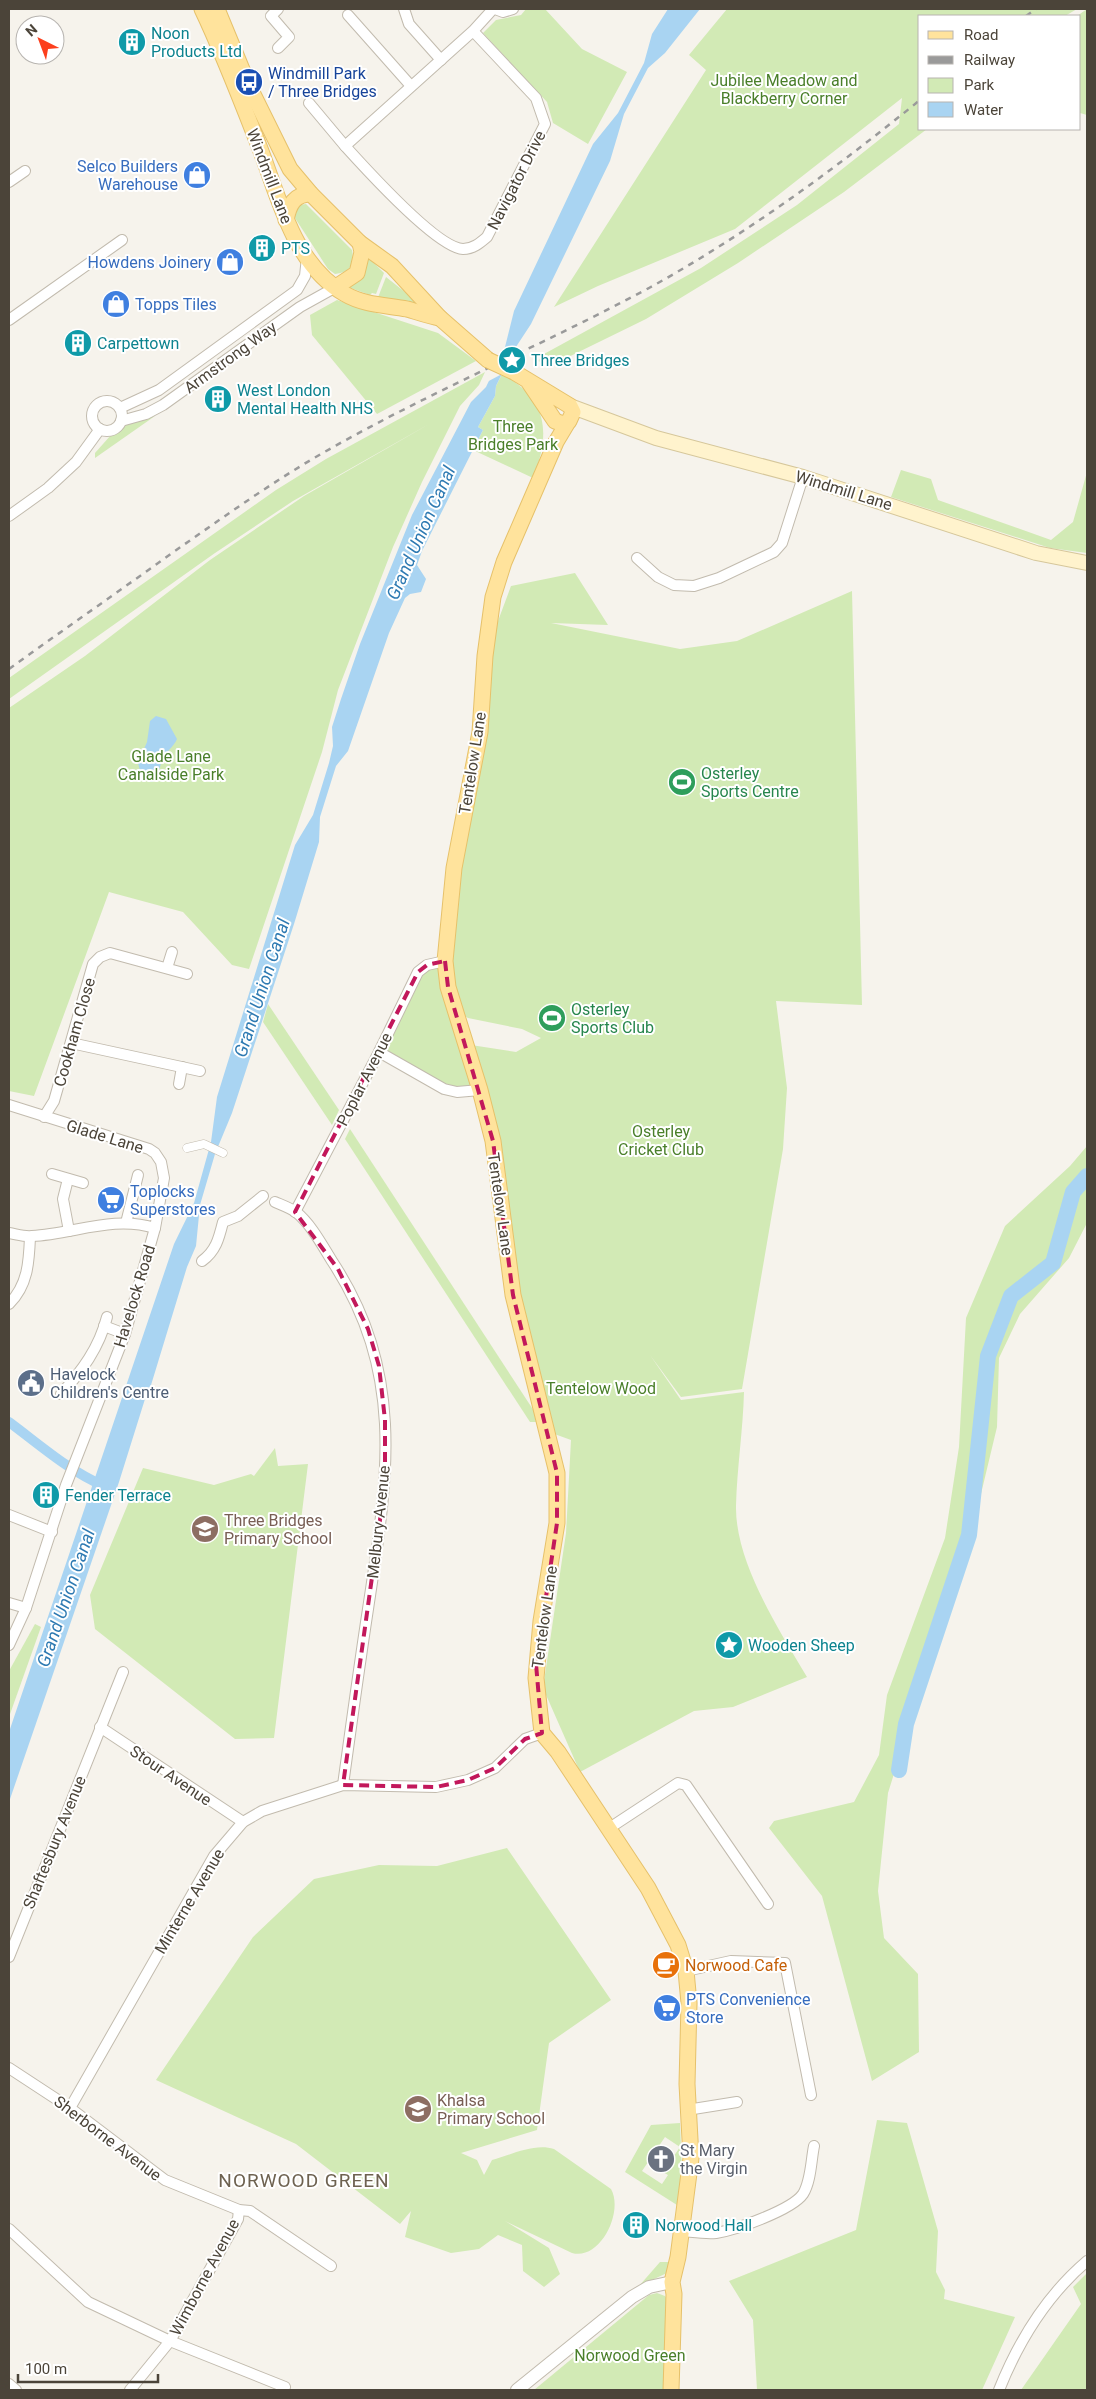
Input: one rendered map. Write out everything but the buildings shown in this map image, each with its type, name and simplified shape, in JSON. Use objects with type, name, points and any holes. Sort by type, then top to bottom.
[{"type":"main road","name":"Windmill Lane","points":[[202,9],[244,108],[286,220],[307,256],[336,287],[362,301],[440,318]]},
{"type":"main road","name":"Windmill Lane","points":[[217,9],[278,148],[290,169],[311,194],[365,246],[392,266],[440,318],[488,360],[528,381],[564,414],[600,415],[656,438],[803,477],[1036,553],[1087,563]]},
{"type":"main road","points":[[286,220],[288,209],[293,200],[298,196],[311,194]]},
{"type":"main road","points":[[336,287],[349,280],[357,272],[365,246]]},
{"type":"main road","name":"Tentelow Lane","points":[[542,1732],[536,1664],[557,1523],[557,1473],[513,1295],[493,1141],[480,1090],[448,987],[445,961],[454,868],[480,732],[485,656],[493,596],[504,562],[556,442],[564,414]]},
{"type":"main road","points":[[542,1732],[558,1752],[660,1910],[678,1945],[686,1971],[689,2004],[687,2110],[691,2158],[672,2282],[674,2294],[670,2390]]},
{"type":"street","points":[[278,9],[271,16],[289,37],[278,48]]},
{"type":"street","points":[[404,9],[409,24],[441,60]]},
{"type":"street","points":[[345,146],[473,31],[494,9],[504,12],[513,9]]},
{"type":"street","points":[[348,15],[411,86]]},
{"type":"street","name":"Navigator Drive","points":[[309,103],[387,194],[450,244],[462,249],[480,243],[486,236],[545,124],[536,98],[473,31]]},
{"type":"street","points":[[9,182],[25,171]]},
{"type":"street","points":[[9,320],[122,240]]},
{"type":"street","name":"Armstrong Way","points":[[120,408],[159,390],[297,290],[305,276],[307,256]]},
{"type":"street","name":"Armstrong Way","points":[[100,429],[110,431],[121,422],[146,414],[163,405],[300,307],[336,287]]},
{"type":"street","points":[[9,516],[48,488],[76,462],[100,429],[92,418],[97,405],[109,401],[120,408],[121,422]]},
{"type":"street","points":[[637,558],[658,577],[674,585],[694,586],[719,578],[774,552],[782,543],[803,477]]},
{"type":"street","points":[[167,968],[172,952]]},
{"type":"street","name":"Cookham Close","points":[[44,1117],[54,1101],[93,964],[100,957],[110,953],[187,974]]},
{"type":"street","name":"Poplar Avenue","points":[[295,1212],[379,1052],[418,972],[427,965],[445,961]]},
{"type":"street","points":[[70,1043],[135,1059],[200,1071]]},
{"type":"street","points":[[379,1052],[444,1089],[457,1092],[480,1090]]},
{"type":"street","points":[[179,1084],[182,1067]]},
{"type":"street","name":"Glade Lane","points":[[9,1105],[149,1149],[156,1154],[164,1178],[155,1228]]},
{"type":"street","points":[[187,1148],[204,1144],[223,1153]]},
{"type":"street","points":[[52,1174],[83,1183]]},
{"type":"street","points":[[126,1223],[138,1175]]},
{"type":"street","points":[[68,1179],[63,1199],[69,1231]]},
{"type":"street","points":[[202,1261],[211,1255],[217,1244],[223,1222],[238,1216],[263,1196]]},
{"type":"street","name":"Melbury Avenue","points":[[275,1202],[295,1212],[313,1232],[356,1301],[368,1328],[379,1366],[384,1420],[385,1484],[343,1785]]},
{"type":"street","points":[[9,1232],[30,1237],[109,1223],[126,1223],[155,1228]]},
{"type":"street","name":"Havelock Road","points":[[9,1645],[26,1608],[66,1485],[125,1334],[155,1228]]},
{"type":"street","points":[[9,1304],[20,1293],[29,1264],[30,1237]]},
{"type":"street","points":[[61,1394],[79,1374],[97,1346],[105,1321],[125,1334]]},
{"type":"street","points":[[9,1515],[52,1532]]},
{"type":"street","points":[[9,1602],[26,1608]]},
{"type":"street","name":"Shaftesbury Avenue","points":[[9,1957],[123,1672]]},
{"type":"street","name":"Stour Avenue","points":[[100,1727],[243,1822]]},
{"type":"street","name":"Minterne Avenue","points":[[70,2108],[214,1856],[243,1822],[262,1811],[343,1785],[436,1787],[468,1780],[495,1768],[525,1739],[542,1732]]},
{"type":"street","points":[[608,1829],[678,1783],[686,1785],[768,1904]]},
{"type":"street","points":[[686,1971],[731,1961],[785,1963],[811,2095]]},
{"type":"street","name":"Sherborne Avenue","points":[[9,2068],[70,2108],[165,2180],[239,2210],[250,2212],[331,2266]]},
{"type":"street","points":[[687,2110],[737,2102]]},
{"type":"street","points":[[681,2231],[709,2233],[722,2231],[791,2205],[801,2196],[806,2188],[814,2146]]},
{"type":"street","name":"Wimborne Avenue","points":[[130,2390],[170,2341],[238,2219],[239,2210]]},
{"type":"street","points":[[9,2229],[88,2302],[170,2341],[286,2387]]},
{"type":"street","points":[[1000,2390],[1015,2351],[1033,2321],[1065,2280],[1087,2261]]},
{"type":"street","points":[[517,2390],[632,2297],[649,2287],[672,2282]]},
{"type":"street","points":[[9,2384],[16,2390]]},
{"type":"highlighted area","points":[[445,961],[448,987],[493,1141],[513,1295],[557,1473],[557,1523],[536,1664],[542,1733],[525,1739],[495,1768],[468,1780],[436,1787],[343,1785],[385,1484],[385,1420],[379,1366],[368,1329],[338,1269],[295,1212],[418,972],[427,965]]},
{"type":"green space","points":[[526,9],[545,9],[582,49],[627,72],[588,144],[553,123],[547,102],[483,33],[496,20],[521,15]]},
{"type":"green space","name":"Jubilee Meadow and Blackberry Corner","points":[[727,9],[1077,9],[1067,15],[918,15],[918,130],[926,130],[844,192],[738,263],[646,319],[550,366],[538,361],[544,354],[701,268],[797,205],[899,124],[902,98],[735,229],[598,286],[554,307],[706,70],[689,55]]},
{"type":"green space","points":[[1087,9],[1087,115],[1081,113],[1081,15],[1078,15]]},
{"type":"green space","points":[[306,204],[352,250],[352,264],[344,272],[335,274],[328,269],[295,218],[295,212],[299,205]]},
{"type":"green space","points":[[368,257],[384,273],[376,294],[372,293],[370,295],[348,287],[365,272]]},
{"type":"green space","points":[[386,277],[425,308],[377,300]]},
{"type":"green space","points":[[337,300],[438,333],[476,361],[377,414],[312,335],[310,315]]},
{"type":"green space","name":"Glade Lane Canalside Park","points":[[485,372],[479,385],[460,406],[422,482],[393,547],[338,690],[322,752],[249,969],[232,965],[183,912],[109,892],[34,1096],[9,1091],[9,708],[85,656],[210,560],[304,496],[431,423],[293,501],[215,553],[9,699],[9,678],[276,490],[326,459]]},
{"type":"green space","name":"Three Bridges Park","points":[[502,374],[529,394],[542,418],[542,446],[533,478],[473,450],[483,430],[478,427],[495,396],[496,386]]},
{"type":"green space","points":[[155,416],[95,458],[95,453],[119,426]]},
{"type":"green space","points":[[901,470],[931,479],[938,500],[1051,540],[1073,522],[1087,472],[1087,553],[1050,548],[891,497]]},
{"type":"green space","points":[[575,573],[608,625],[551,623],[680,649],[737,641],[852,591],[862,1005],[776,1001],[787,1088],[783,1149],[742,1389],[681,1397],[650,1355],[681,1400],[744,1392],[736,1506],[743,1550],[772,1617],[807,1677],[733,1707],[694,1711],[580,1772],[543,1688],[566,1533],[571,1440],[549,1432],[531,1364],[498,1136],[471,1045],[516,1052],[541,1038],[522,1029],[468,1018],[458,1012],[449,983],[459,875],[495,629],[511,586]]},
{"type":"green space","points":[[445,961],[480,1090],[457,1092],[379,1052],[418,972]]},
{"type":"green space","points":[[268,1004],[339,1110],[332,1125],[263,1022]]},
{"type":"green space","points":[[350,1129],[534,1411],[536,1422],[530,1422],[345,1139]]},
{"type":"green space","points":[[1087,1146],[1087,1223],[1069,1258],[1020,1314],[999,1358],[997,1427],[980,1498],[888,1793],[878,1891],[884,1938],[918,1974],[919,2052],[872,2081],[822,1896],[769,1828],[774,1821],[854,1802],[879,1755],[887,1695],[945,1538],[959,1447],[966,1318],[1005,1226],[1070,1166]]},
{"type":"green space","name":"Three Bridges Primary School","points":[[275,1448],[278,1466],[308,1464],[274,1738],[235,1739],[95,1629],[90,1595],[143,1468],[214,1485],[251,1474],[254,1476]]},
{"type":"green space","points":[[35,1624],[41,1627],[9,1717],[9,1671]]},
{"type":"green space","name":"Khalsa Primary School","points":[[507,1848],[611,2000],[549,2043],[537,2130],[461,2153],[477,2160],[484,2175],[492,2160],[539,2147],[554,2149],[611,2189],[614,2199],[612,2221],[607,2233],[592,2250],[572,2253],[505,2221],[549,2248],[560,2274],[544,2287],[523,2271],[522,2245],[498,2235],[479,2249],[451,2253],[405,2237],[411,2211],[400,2224],[296,2144],[156,2080],[253,1937],[314,1879],[379,1865],[437,1866]]},
{"type":"green space","points":[[877,2120],[907,2123],[938,2231],[936,2272],[945,2290],[944,2299],[1015,2317],[982,2390],[757,2390],[753,2320],[729,2281],[856,2230]]},
{"type":"green space","points":[[680,2123],[682,2173],[677,2205],[625,2172],[651,2125]],"holes":[[[665,2137],[680,2147],[663,2172],[668,2175],[662,2184],[642,2171]]]},
{"type":"green space","points":[[660,2262],[671,2262],[667,2273],[639,2286]]},
{"type":"green space","points":[[1087,2273],[1087,2390],[1021,2390],[1081,2304],[1073,2287]]},
{"type":"green space","name":"Norwood Green","points":[[657,2293],[665,2296],[668,2301],[664,2390],[534,2390],[649,2295]]},
{"type":"water","name":"Grand Union Canal","points":[[668,9],[700,9],[665,53],[648,68],[624,114],[610,161],[531,324],[512,353],[496,386],[495,396],[478,427],[483,430],[422,551],[417,565],[426,579],[421,592],[410,594],[405,598],[389,633],[348,751],[336,766],[320,817],[319,842],[294,924],[232,1113],[215,1154],[200,1205],[196,1246],[187,1267],[119,1482],[9,1802],[9,1732],[174,1244],[194,1203],[211,1142],[217,1097],[295,845],[313,815],[333,746],[332,727],[360,644],[412,515],[471,402],[486,387],[505,347],[514,311],[593,144],[618,113],[644,63],[652,34]]},
{"type":"water","points":[[156,716],[166,719],[177,739],[165,755],[157,776],[152,782],[142,778],[138,763],[147,742],[150,721]]},
{"type":"pier","points":[[512,353],[502,374],[485,383],[497,358],[500,359]]},
{"type":"waterway","points":[[899,1770],[906,1724],[969,1535],[988,1356],[1011,1296],[1053,1263],[1073,1192],[1087,1176]]},
{"type":"waterway","points":[[9,1422],[67,1465],[104,1486]]},
{"type":"railway","points":[[1027,15],[1036,9]]},
{"type":"railway","points":[[9,669],[172,553],[302,465],[402,410],[567,330],[685,268],[789,200],[918,102]]},
{"type":"place","name":"Noon Products Ltd","points":[[132,42]]},
{"type":"place","name":"Windmill Park / Three Bridges","points":[[249,82]]},
{"type":"place","name":"Selco Builders Warehouse","points":[[197,175]]},
{"type":"place","name":"PTS","points":[[262,248]]},
{"type":"place","name":"Howdens Joinery","points":[[230,262]]},
{"type":"place","name":"Topps Tiles","points":[[116,304]]},
{"type":"place","name":"Carpettown","points":[[78,343]]},
{"type":"place","name":"Three Bridges","points":[[512,360]]},
{"type":"place","name":"West London Mental Health NHS","points":[[218,399]]},
{"type":"place","name":"Osterley Sports Centre","points":[[682,782]]},
{"type":"place","name":"Osterley Sports Club","points":[[552,1018]]},
{"type":"place","name":"Toplocks Superstores","points":[[111,1200]]},
{"type":"place","name":"Havelock Children's Centre","points":[[31,1383]]},
{"type":"place","name":"Fender Terrace","points":[[46,1495]]},
{"type":"place","name":"Three Bridges Primary School","points":[[205,1529]]},
{"type":"place","name":"Wooden Sheep","points":[[729,1645]]},
{"type":"place","name":"Norwood Cafe","points":[[666,1965]]},
{"type":"place","name":"PTS Convenience Store","points":[[667,2008]]},
{"type":"place","name":"Khalsa Primary School","points":[[418,2109]]},
{"type":"place","name":"St Mary the Virgin","points":[[661,2159]]},
{"type":"place","name":"Norwood Hall","points":[[636,2225]]},
{"type":"district","name":"NORWOOD GREEN","points":[[304,2180]]},
{"type":"park label","name":"Osterley Cricket Club","points":[[661,1140]]},
{"type":"park label","name":"Tentelow Wood","points":[[601,1388]]}]
